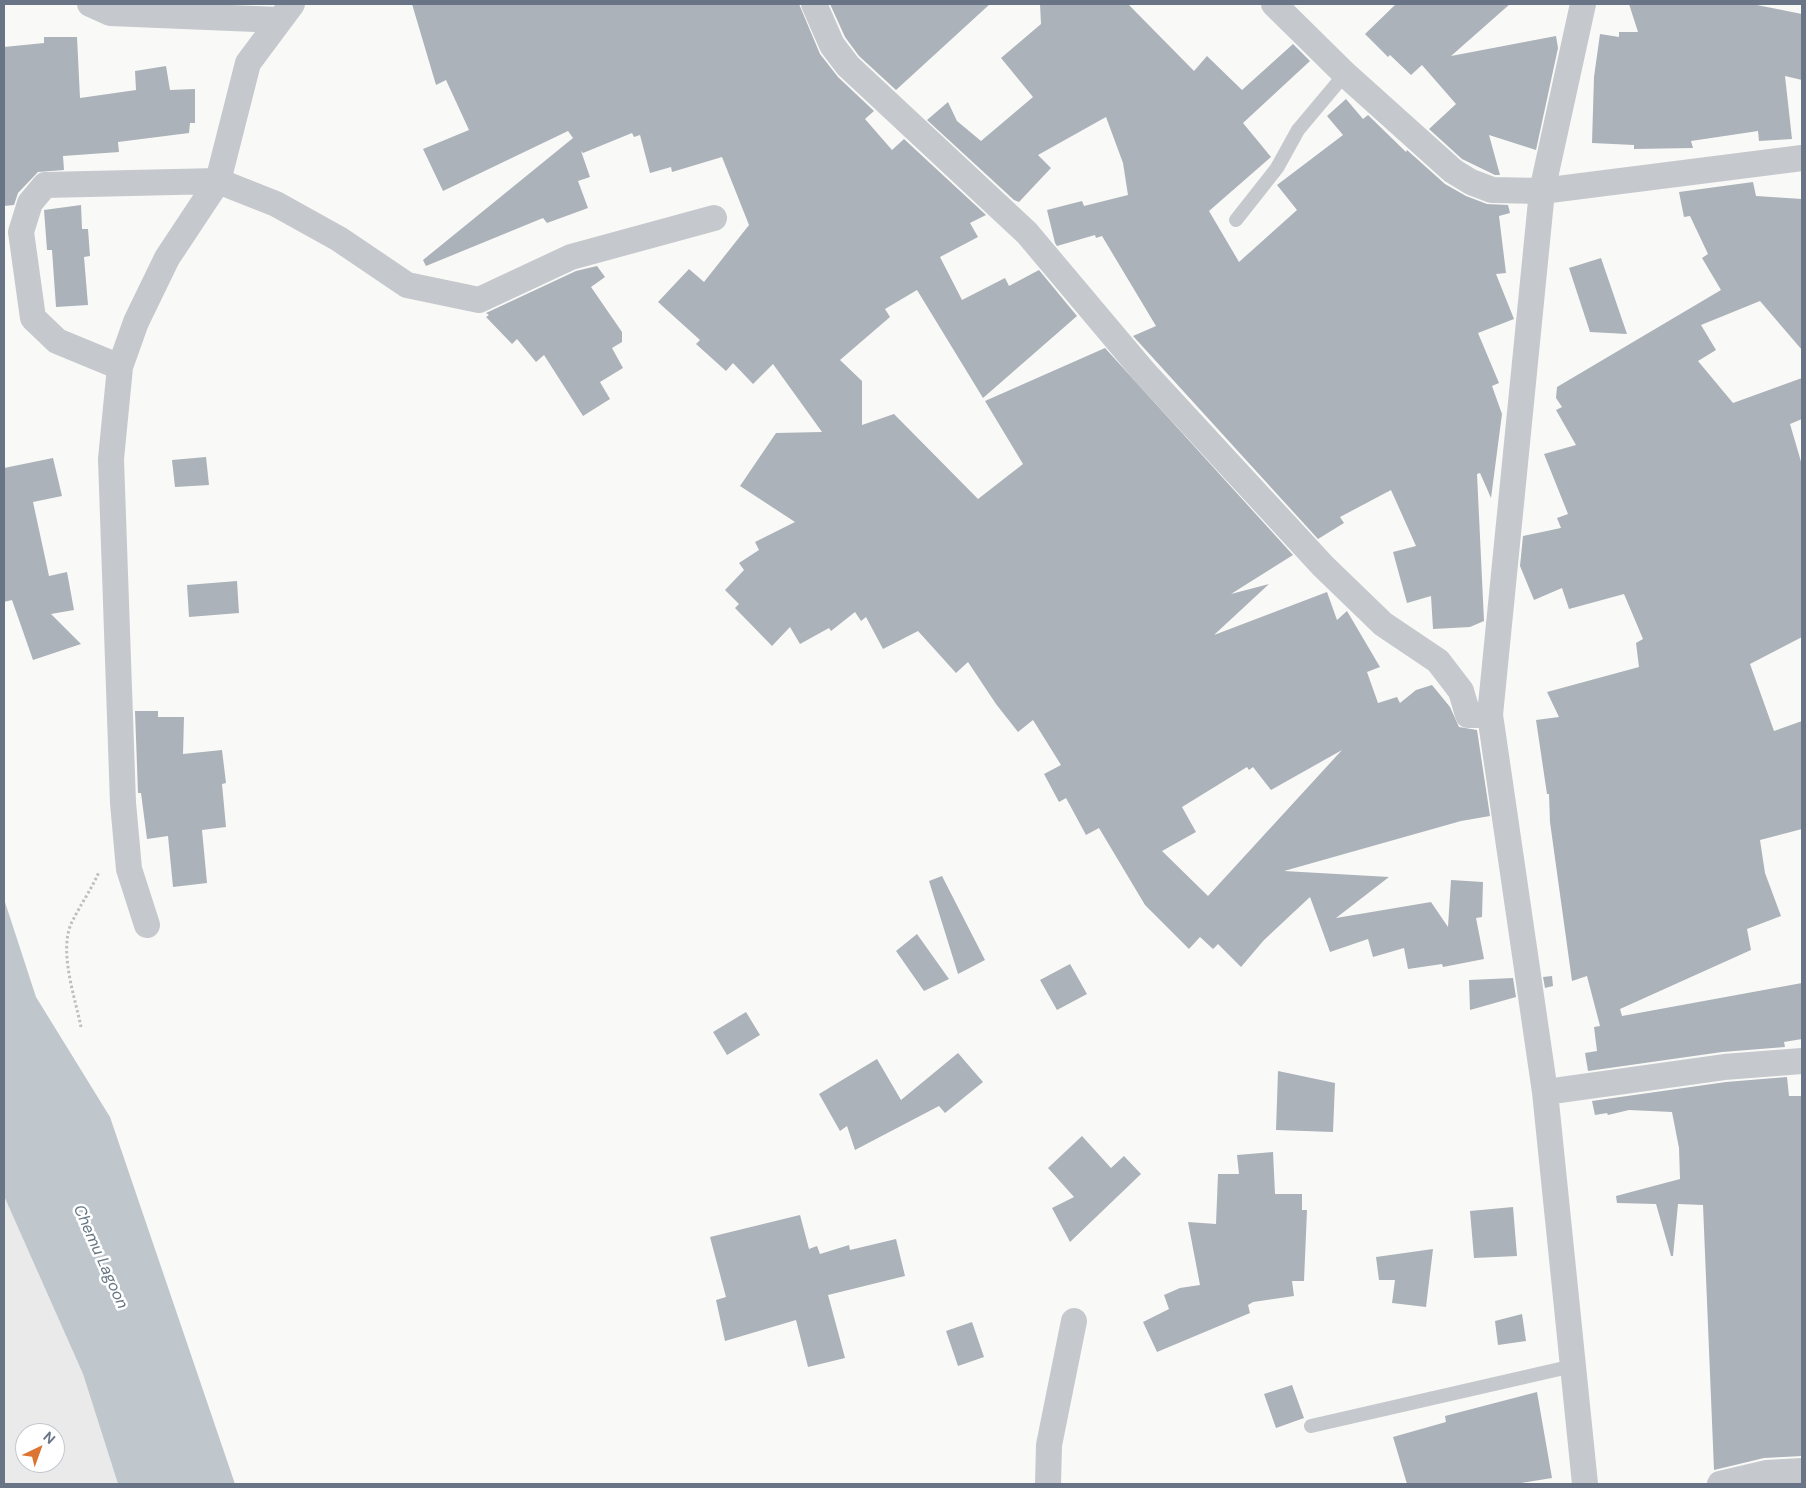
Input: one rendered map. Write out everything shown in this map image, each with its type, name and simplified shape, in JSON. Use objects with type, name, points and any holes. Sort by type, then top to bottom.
[{"type":"street","points":[[90,4],[110,13],[286,12]]},
{"type":"street","points":[[814,4],[832,45],[848,66],[1027,233],[1144,372],[1323,566],[1383,624],[1438,661],[1461,691],[1468,715],[1490,716]]},
{"type":"street","points":[[1274,4],[1345,74],[1453,171],[1471,182],[1492,190],[1542,191],[1802,158]]},
{"type":"street","points":[[1583,4],[1542,191],[1490,716],[1545,1092],[1585,1484]]},
{"type":"street","points":[[147,925],[129,869],[123,804],[111,459],[120,366],[136,322],[166,258],[218,181],[248,63],[286,12]]},
{"type":"street","points":[[120,366],[57,341],[33,318],[21,232],[30,203],[46,186],[218,181],[276,204],[339,239],[408,285],[479,300],[571,257],[714,218]]},
{"type":"street","points":[[1545,1092],[1724,1067],[1802,1061]]},
{"type":"street","points":[[1048,1484],[1052,1427],[1074,1322]]},
{"type":"street","points":[[1720,1484],[1767,1473],[1802,1471]]},
{"type":"lane","points":[[1236,220],[1278,168],[1298,130],[1345,74]]},
{"type":"lane","points":[[1311,1426],[1573,1366]]},
{"type":"path","points":[[81,1027],[66,960],[71,925],[87,898],[100,869]]},
{"type":"shaded area","points":[[4,1196],[83,1374],[118,1484],[4,1484]]},
{"type":"water","name":"Chemu Lagoon","points":[[4,899],[36,997],[110,1117],[235,1484],[118,1484],[83,1374],[4,1196]]},
{"type":"building","points":[[412,4],[799,4],[820,54],[838,77],[874,111],[865,119],[892,150],[904,139],[986,215],[970,223],[978,237],[940,257],[962,300],[1005,278],[1009,286],[1039,270],[1077,316],[983,398],[917,290],[885,309],[890,317],[840,360],[862,381],[862,425],[894,414],[978,499],[1023,464],[985,401],[1105,348],[1293,555],[1231,594],[1269,584],[1214,635],[1327,592],[1337,620],[1347,611],[1380,667],[1367,672],[1378,703],[1397,697],[1400,703],[1416,690],[1432,685],[1450,707],[1459,727],[1477,730],[1490,816],[1461,821],[1284,871],[1389,877],[1336,918],[1431,902],[1448,927],[1451,880],[1483,882],[1482,917],[1476,918],[1484,959],[1443,967],[1442,964],[1408,969],[1404,948],[1373,957],[1368,939],[1330,952],[1310,897],[1264,940],[1241,967],[1218,944],[1213,949],[1200,937],[1189,949],[1145,905],[1099,828],[1086,835],[1066,798],[1059,802],[1044,774],[1061,765],[1033,720],[1018,732],[996,704],[968,662],[956,673],[918,631],[883,649],[866,617],[861,621],[855,612],[831,631],[829,628],[800,644],[790,627],[772,646],[735,608],[739,604],[725,590],[744,570],[739,563],[759,550],[755,542],[795,522],[740,486],[776,433],[822,432],[773,364],[753,384],[733,363],[726,371],[696,344],[700,340],[658,302],[689,269],[704,282],[749,225],[722,157],[672,172],[671,167],[650,173],[640,135],[634,137],[632,133],[583,153],[581,151],[590,177],[578,181],[588,208],[547,223],[543,218],[426,266],[423,260],[573,138],[568,131],[443,191],[423,149],[469,130],[446,80],[436,85]],"holes":[[[1342,750],[1208,896],[1162,851],[1196,832],[1182,807],[1247,767],[1249,770],[1253,767],[1271,790]]]},
{"type":"building","points":[[830,4],[990,4],[896,90],[859,56],[845,37]]},
{"type":"building","points":[[1040,4],[1128,4],[1194,71],[1207,56],[1242,90],[1293,44],[1310,61],[1243,123],[1271,157],[1209,211],[1239,262],[1297,210],[1277,185],[1343,135],[1327,116],[1346,99],[1363,119],[1368,115],[1406,152],[1407,150],[1445,184],[1466,196],[1487,204],[1508,205],[1510,213],[1499,216],[1506,273],[1496,274],[1514,319],[1478,333],[1499,383],[1492,386],[1502,414],[1491,498],[1480,473],[1477,474],[1484,621],[1470,627],[1433,629],[1431,596],[1407,603],[1393,552],[1416,546],[1391,490],[1340,517],[1344,523],[1318,539],[1133,336],[1156,326],[1102,236],[1096,238],[1095,235],[1057,246],[1047,210],[1082,201],[1084,206],[1128,195],[1123,163],[1106,117],[1038,155],[1051,168],[1019,202],[1014,200],[927,120],[948,102],[957,121],[981,141],[1033,97],[1001,58],[1041,24]]},
{"type":"building","points":[[1396,4],[1510,4],[1451,56],[1556,36],[1558,48],[1536,150],[1489,135],[1500,175],[1495,175],[1462,159],[1429,129],[1456,104],[1422,65],[1411,75],[1390,55],[1388,57],[1365,34]]},
{"type":"building","points":[[1629,4],[1752,4],[1802,14],[1802,80],[1785,76],[1792,139],[1759,141],[1758,131],[1691,141],[1693,148],[1634,149],[1634,145],[1592,143],[1594,77],[1600,34],[1619,37],[1619,32],[1638,32]]},
{"type":"building","points":[[44,37],[77,37],[80,98],[136,90],[135,71],[166,66],[170,90],[195,89],[195,123],[190,123],[189,133],[118,142],[119,152],[63,156],[64,170],[38,172],[18,193],[14,205],[4,206],[4,47],[44,43]]},
{"type":"building","points":[[1753,182],[1756,196],[1802,199],[1802,350],[1760,301],[1701,325],[1716,350],[1698,361],[1733,403],[1802,378],[1802,419],[1790,424],[1802,465],[1802,637],[1750,664],[1774,731],[1802,721],[1802,829],[1760,840],[1765,873],[1781,916],[1747,929],[1751,950],[1620,1009],[1622,1016],[1802,983],[1802,1039],[1784,1042],[1785,1047],[1722,1052],[1588,1071],[1585,1053],[1597,1051],[1594,1027],[1600,1026],[1587,976],[1572,981],[1550,822],[1549,794],[1547,794],[1536,720],[1559,717],[1547,692],[1639,667],[1636,643],[1643,639],[1624,594],[1569,609],[1562,588],[1534,600],[1520,566],[1523,536],[1561,528],[1557,518],[1568,514],[1544,454],[1576,445],[1556,410],[1562,407],[1556,398],[1557,387],[1721,290],[1702,258],[1708,254],[1690,216],[1684,217],[1679,192]]},
{"type":"building","points":[[81,205],[82,229],[88,229],[90,256],[84,257],[88,305],[56,307],[52,250],[47,250],[44,210]]},
{"type":"building","points":[[1601,258],[1627,334],[1590,332],[1569,268]]},
{"type":"building","points":[[597,266],[605,277],[591,287],[622,332],[622,342],[612,348],[623,368],[600,382],[610,399],[583,416],[544,355],[536,362],[517,339],[512,344],[486,317],[489,315],[486,313],[576,271]]},
{"type":"building","points":[[206,457],[209,485],[175,487],[172,460]]},
{"type":"building","points":[[53,458],[62,496],[33,502],[49,576],[67,572],[74,610],[51,614],[81,644],[33,660],[12,600],[4,602],[4,468]]},
{"type":"building","points":[[237,581],[239,613],[189,617],[187,585]]},
{"type":"building","points":[[135,711],[158,711],[158,717],[184,717],[183,754],[222,750],[226,783],[222,784],[226,827],[202,830],[207,883],[173,887],[168,836],[147,839],[141,793],[138,793]]},
{"type":"building","points":[[942,876],[985,960],[958,974],[929,881]]},
{"type":"building","points":[[917,934],[949,979],[924,991],[896,951]]},
{"type":"building","points":[[1070,964],[1087,994],[1057,1010],[1040,980]]},
{"type":"building","points":[[1552,976],[1553,986],[1545,988],[1543,977]]},
{"type":"building","points":[[1513,978],[1516,997],[1470,1010],[1469,980]]},
{"type":"building","points":[[746,1012],[760,1035],[727,1055],[713,1032]]},
{"type":"building","points":[[958,1053],[983,1082],[945,1113],[939,1106],[855,1150],[847,1126],[840,1131],[819,1094],[877,1059],[901,1100]]},
{"type":"building","points":[[1278,1071],[1335,1083],[1333,1132],[1276,1130]]},
{"type":"building","points":[[1787,1077],[1789,1096],[1802,1096],[1802,1456],[1764,1458],[1714,1470],[1703,1205],[1678,1204],[1673,1256],[1671,1256],[1656,1204],[1617,1203],[1616,1196],[1680,1179],[1679,1148],[1672,1112],[1629,1110],[1608,1115],[1607,1113],[1595,1115],[1592,1101],[1726,1082]]},
{"type":"building","points":[[1082,1136],[1111,1168],[1124,1156],[1141,1174],[1070,1242],[1052,1208],[1074,1197],[1048,1168]]},
{"type":"building","points":[[1273,1152],[1275,1194],[1302,1194],[1302,1210],[1307,1210],[1304,1281],[1292,1281],[1294,1296],[1253,1302],[1248,1305],[1250,1313],[1157,1352],[1143,1322],[1169,1309],[1164,1295],[1180,1288],[1200,1285],[1188,1222],[1216,1224],[1218,1174],[1239,1174],[1237,1155]]},
{"type":"building","points":[[1513,1207],[1517,1256],[1474,1258],[1470,1211]]},
{"type":"building","points":[[800,1215],[809,1249],[817,1246],[820,1254],[849,1245],[850,1250],[896,1239],[905,1276],[828,1295],[845,1358],[808,1367],[796,1320],[725,1341],[716,1300],[726,1297],[710,1237]]},
{"type":"building","points":[[1433,1249],[1426,1307],[1392,1303],[1395,1280],[1379,1280],[1376,1257]]},
{"type":"building","points":[[1522,1314],[1526,1341],[1498,1345],[1495,1321]]},
{"type":"building","points":[[972,1322],[984,1357],[958,1366],[946,1331]]},
{"type":"building","points":[[1292,1385],[1304,1418],[1276,1428],[1264,1394]]},
{"type":"building","points":[[1537,1392],[1552,1478],[1515,1484],[1407,1484],[1393,1437],[1446,1422],[1445,1416]]}]
